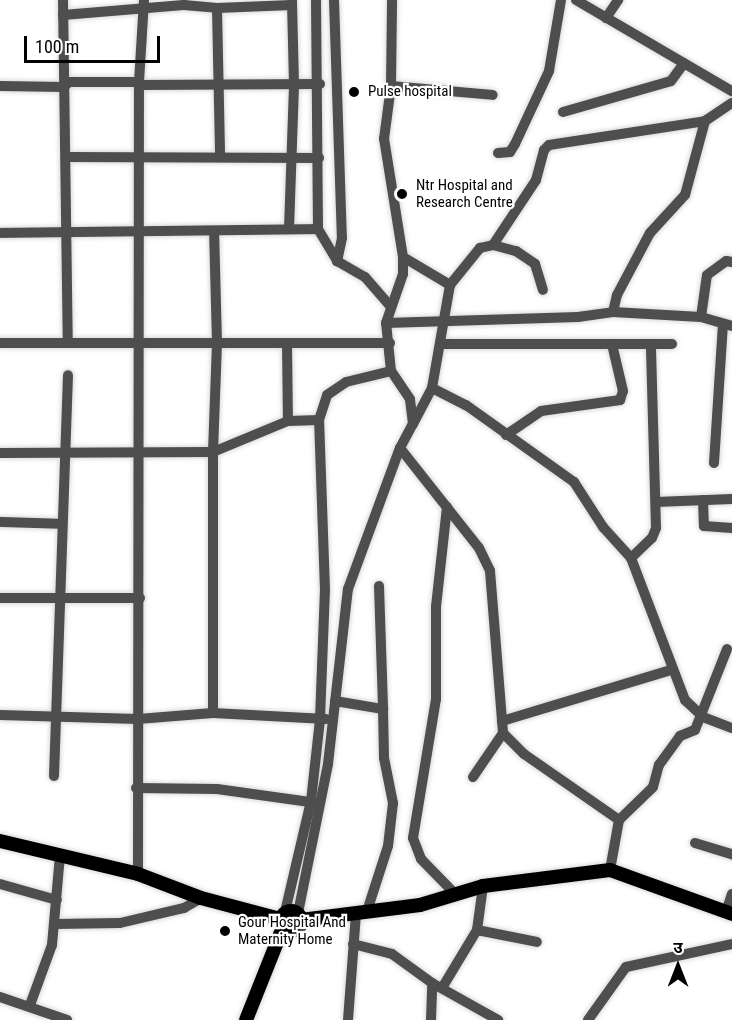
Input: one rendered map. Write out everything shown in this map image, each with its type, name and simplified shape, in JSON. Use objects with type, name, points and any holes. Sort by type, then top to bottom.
[{"type":"main road","points":[[0,841],[138,874],[201,898],[290,920],[420,905],[483,886],[610,870],[729,913]]},
{"type":"main road","points":[[246,1020],[290,920]]},
{"type":"main road","points":[[256,1020],[290,920]]},
{"type":"street","points":[[63,0],[68,341]]},
{"type":"street","points":[[316,0],[320,84],[318,229],[337,261],[365,278],[390,306]]},
{"type":"street","points":[[334,0],[342,238],[337,261]]},
{"type":"street","points":[[392,0],[391,86],[384,139],[403,257],[403,274],[386,323],[392,371],[410,399],[413,424]]},
{"type":"street","points":[[498,153],[510,152],[515,144],[549,71],[561,0]]},
{"type":"street","points":[[576,0],[732,91]]},
{"type":"street","points":[[606,18],[618,0]]},
{"type":"street","points":[[63,15],[144,5],[184,4],[217,8],[292,2],[294,84],[289,230]]},
{"type":"street","points":[[138,874],[135,788],[140,598],[140,83],[144,5]]},
{"type":"street","points":[[217,8],[220,156]]},
{"type":"street","points":[[563,112],[671,81],[684,63]]},
{"type":"street","points":[[0,86],[64,87],[69,82],[320,84]]},
{"type":"street","points":[[391,86],[493,95]]},
{"type":"street","points":[[493,245],[536,180],[544,150],[549,145],[705,121],[732,103]]},
{"type":"street","points":[[613,312],[617,295],[650,233],[685,195],[705,121]]},
{"type":"street","points":[[66,157],[319,158]]},
{"type":"street","points":[[0,233],[318,229]]},
{"type":"street","points":[[213,713],[213,452],[217,343],[214,232]]},
{"type":"street","points":[[290,920],[334,720],[348,589],[400,448],[432,388],[442,344],[450,285],[480,248],[493,245],[516,250],[535,264],[543,290]]},
{"type":"street","points":[[403,257],[450,285]]},
{"type":"street","points":[[701,317],[707,275],[726,261],[732,262]]},
{"type":"street","points":[[386,323],[443,324],[578,317],[613,312],[701,317],[727,325],[714,463]]},
{"type":"street","points":[[0,343],[68,341],[390,343]]},
{"type":"street","points":[[288,343],[288,421]]},
{"type":"street","points":[[442,344],[672,344]]},
{"type":"street","points":[[506,435],[541,411],[620,400],[623,391],[612,344]]},
{"type":"street","points":[[632,558],[652,538],[656,502],[651,344]]},
{"type":"street","points":[[316,802],[325,590],[319,420],[327,394],[346,382],[392,371]]},
{"type":"street","points":[[54,776],[68,375]]},
{"type":"street","points":[[432,388],[466,405],[574,482],[603,527],[632,558],[671,670],[685,700],[703,717],[732,728]]},
{"type":"street","points":[[0,453],[213,452],[288,421],[319,420]]},
{"type":"street","points":[[400,448],[480,548],[490,571],[503,733],[473,777]]},
{"type":"street","points":[[703,500],[704,526],[732,528]]},
{"type":"street","points":[[656,502],[732,500]]},
{"type":"street","points":[[447,507],[436,607],[436,699],[413,838],[421,859],[456,895]]},
{"type":"street","points":[[0,522],[62,524]]},
{"type":"street","points":[[348,1020],[353,944],[362,912],[388,846],[393,803],[384,758],[379,586]]},
{"type":"street","points":[[0,598],[140,598]]},
{"type":"street","points":[[610,870],[619,820],[653,787],[659,765],[680,736],[695,730],[703,717],[727,649]]},
{"type":"street","points":[[321,659],[340,662]]},
{"type":"street","points":[[502,721],[671,670]]},
{"type":"street","points":[[335,701],[383,708]]},
{"type":"street","points":[[0,715],[138,719],[213,713],[334,720]]},
{"type":"street","points":[[503,733],[524,754],[619,820]]},
{"type":"street","points":[[135,788],[217,789],[316,802]]},
{"type":"street","points":[[694,843],[732,854]]},
{"type":"street","points":[[30,1005],[52,945],[60,856]]},
{"type":"street","points":[[0,884],[57,900]]},
{"type":"street","points":[[431,1020],[437,986],[477,930],[483,886]]},
{"type":"street","points":[[729,913],[732,894]]},
{"type":"street","points":[[55,924],[120,923],[184,908],[201,898]]},
{"type":"street","points":[[477,930],[537,942]]},
{"type":"street","points":[[353,944],[392,954],[437,986],[498,1020]]},
{"type":"street","points":[[588,1020],[626,967],[732,944]]},
{"type":"street","points":[[0,996],[67,1020]]},
{"type":"place","name":"Pulse hospital","points":[[354,92]]},
{"type":"place","name":"Ntr Hospital and Research Centre","points":[[402,194]]},
{"type":"place","name":"Gour Hospital And Maternity Home","points":[[225,931]]}]
